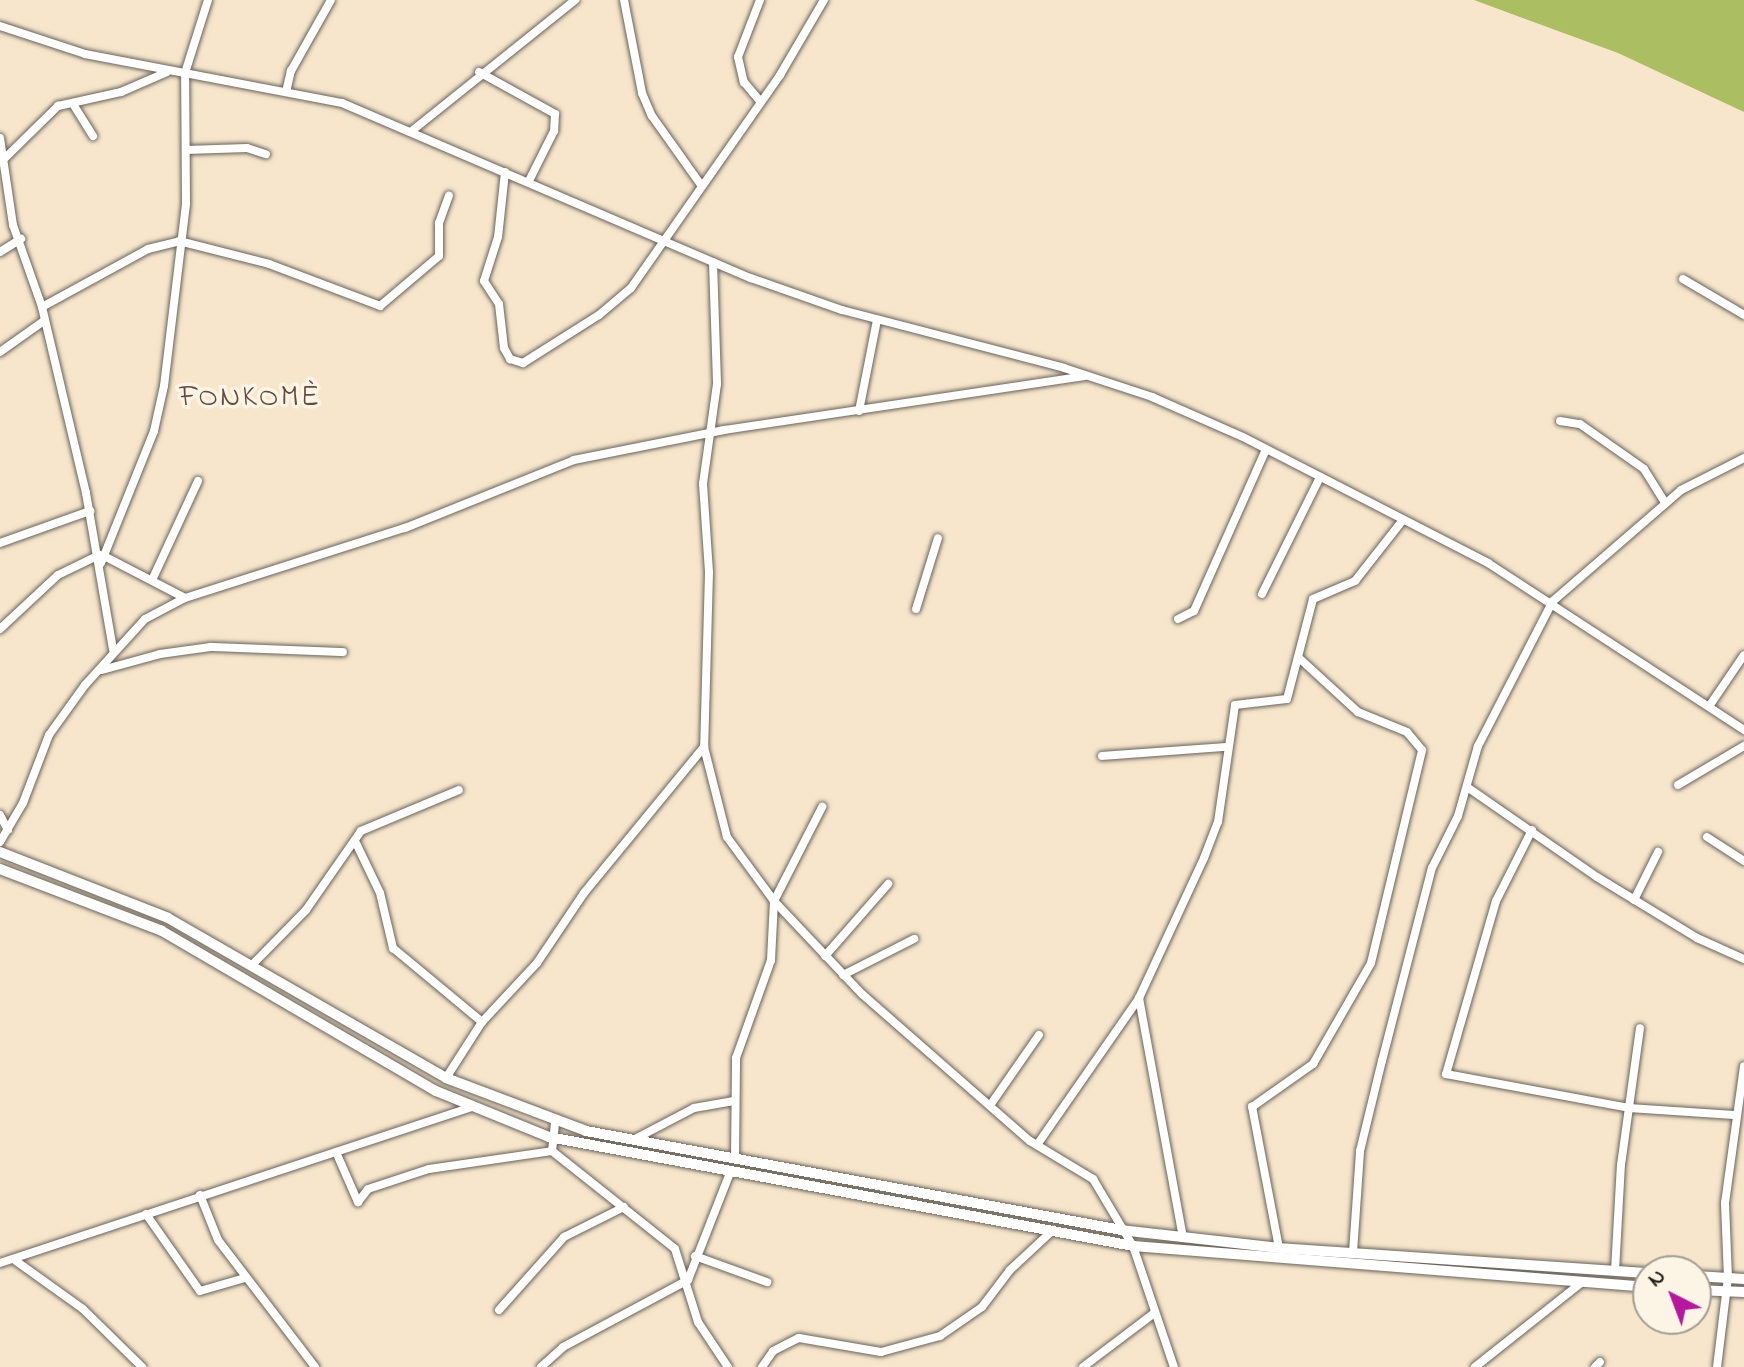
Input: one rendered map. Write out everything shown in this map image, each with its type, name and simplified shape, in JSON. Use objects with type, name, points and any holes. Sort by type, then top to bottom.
[{"type":"street","points":[[101,558],[154,431],[176,307],[179,241],[186,203],[185,73],[208,0]]},
{"type":"street","points":[[286,92],[291,71],[331,0]]},
{"type":"street","points":[[413,130],[479,72],[575,0]]},
{"type":"street","points":[[624,0],[642,93],[652,116],[701,185]]},
{"type":"street","points":[[760,0],[738,57],[744,82],[760,101]]},
{"type":"street","points":[[505,172],[498,237],[484,281],[499,304],[510,359],[523,363],[599,315],[631,288],[667,244],[701,185],[760,101],[822,1]]},
{"type":"street","points":[[0,26],[85,54],[342,103],[413,130],[713,262],[877,320],[1089,375],[1152,397],[1266,449],[1553,601],[1744,730]]},
{"type":"street","points":[[2,160],[50,112],[121,92],[167,72]]},
{"type":"street","points":[[479,72],[555,114],[554,131],[529,181]]},
{"type":"street","points":[[73,104],[93,136]]},
{"type":"street","points":[[0,138],[13,225],[21,239],[42,307],[101,558],[113,650]]},
{"type":"street","points":[[186,150],[247,148],[266,154]]},
{"type":"street","points":[[42,307],[148,249],[179,241],[269,264],[380,306],[439,256],[439,223],[449,196]]},
{"type":"street","points":[[0,252],[21,239]]},
{"type":"street","points":[[713,262],[717,384],[707,436],[703,484],[709,573],[704,747],[727,837],[774,901],[843,975],[1037,1145],[1093,1179],[1133,1246],[1153,1314],[1174,1367]]},
{"type":"street","points":[[1683,279],[1744,315]]},
{"type":"street","points":[[0,352],[45,320]]},
{"type":"street","points":[[859,411],[877,320]]},
{"type":"street","points":[[0,842],[49,735],[85,685],[102,670],[113,650],[145,619],[185,598],[405,528],[574,460],[1089,375]]},
{"type":"street","points":[[1560,421],[1580,424],[1644,469],[1665,503]]},
{"type":"street","points":[[1178,619],[1194,611],[1266,449]]},
{"type":"street","points":[[1353,1252],[1360,1151],[1432,868],[1467,787],[1478,746],[1553,601],[1665,503],[1744,458]]},
{"type":"street","points":[[1262,594],[1320,477]]},
{"type":"street","points":[[153,578],[198,481]]},
{"type":"street","points":[[0,543],[90,511]]},
{"type":"street","points":[[1037,1145],[1139,998],[1211,844],[1218,822],[1226,747],[1235,705],[1283,703],[1313,599],[1355,581],[1402,521]]},
{"type":"street","points":[[916,609],[938,538]]},
{"type":"street","points":[[0,629],[58,575],[101,558],[153,578],[185,598]]},
{"type":"street","points":[[102,670],[160,654],[211,647],[343,652]]},
{"type":"street","points":[[1710,705],[1744,655]]},
{"type":"street","points":[[1279,1248],[1252,1107],[1313,1064],[1371,963],[1422,750],[1407,732],[1358,712],[1298,657]]},
{"type":"street","points":[[1678,785],[1744,746]]},
{"type":"street","points":[[446,1078],[482,1022],[537,963],[584,893],[704,747]]},
{"type":"street","points":[[1102,756],[1226,747]]},
{"type":"street","points":[[1467,787],[1634,900],[1744,959]]},
{"type":"street","points":[[252,965],[306,910],[373,822],[459,790]]},
{"type":"street","points":[[735,1159],[732,1101],[736,1058],[771,960],[774,901],[822,807]]},
{"type":"street","points":[[0,815],[8,830]]},
{"type":"street","points":[[1532,830],[1496,901],[1470,1003],[1445,1072],[1629,1108],[1734,1115]]},
{"type":"street","points":[[1707,837],[1744,861]]},
{"type":"street","points":[[356,843],[380,893],[393,948],[482,1022]]},
{"type":"street","points":[[0,852],[168,918],[446,1078],[555,1123],[632,1140],[1121,1230],[1279,1248],[1632,1272]]},
{"type":"street","points":[[1634,900],[1658,852]]},
{"type":"street","points":[[0,869],[162,931],[472,1107],[549,1137],[1133,1246],[1632,1286]]},
{"type":"street","points":[[825,956],[888,884]]},
{"type":"street","points":[[843,975],[914,939]]},
{"type":"street","points":[[1139,998],[1183,1238]]},
{"type":"street","points":[[1615,1271],[1629,1108],[1640,1028]]},
{"type":"street","points":[[991,1104],[1039,1035]]},
{"type":"street","points":[[1717,1367],[1728,1278],[1725,1203],[1734,1115],[1744,1066]]},
{"type":"street","points":[[632,1140],[694,1108],[732,1101]]},
{"type":"street","points":[[0,1263],[16,1261],[200,1195],[472,1107]]},
{"type":"street","points":[[555,1123],[549,1137],[552,1151],[666,1237],[688,1280],[698,1322],[728,1367]]},
{"type":"street","points":[[336,1152],[358,1202],[368,1189],[429,1169],[552,1151]]},
{"type":"street","points":[[541,1367],[573,1341],[688,1280],[730,1173]]},
{"type":"street","points":[[200,1195],[218,1240],[315,1367]]},
{"type":"street","points":[[499,1310],[564,1237],[624,1207]]},
{"type":"street","points":[[146,1214],[200,1291],[245,1278]]},
{"type":"street","points":[[762,1367],[773,1351],[790,1340],[812,1338],[881,1352],[949,1332],[982,1307],[1010,1270],[1053,1230]]},
{"type":"street","points":[[695,1256],[767,1282]]},
{"type":"street","points":[[16,1261],[83,1309],[142,1367]]},
{"type":"street","points":[[1712,1277],[1744,1279]]},
{"type":"street","points":[[1475,1367],[1581,1283]]},
{"type":"street","points":[[1712,1291],[1744,1292]]},
{"type":"street","points":[[1083,1367],[1153,1314]]},
{"type":"green space","points":[[1474,0],[1744,0],[1744,112],[1618,53]]},
{"type":"district","name":"FONKOMÈ","points":[[250,398]]}]
